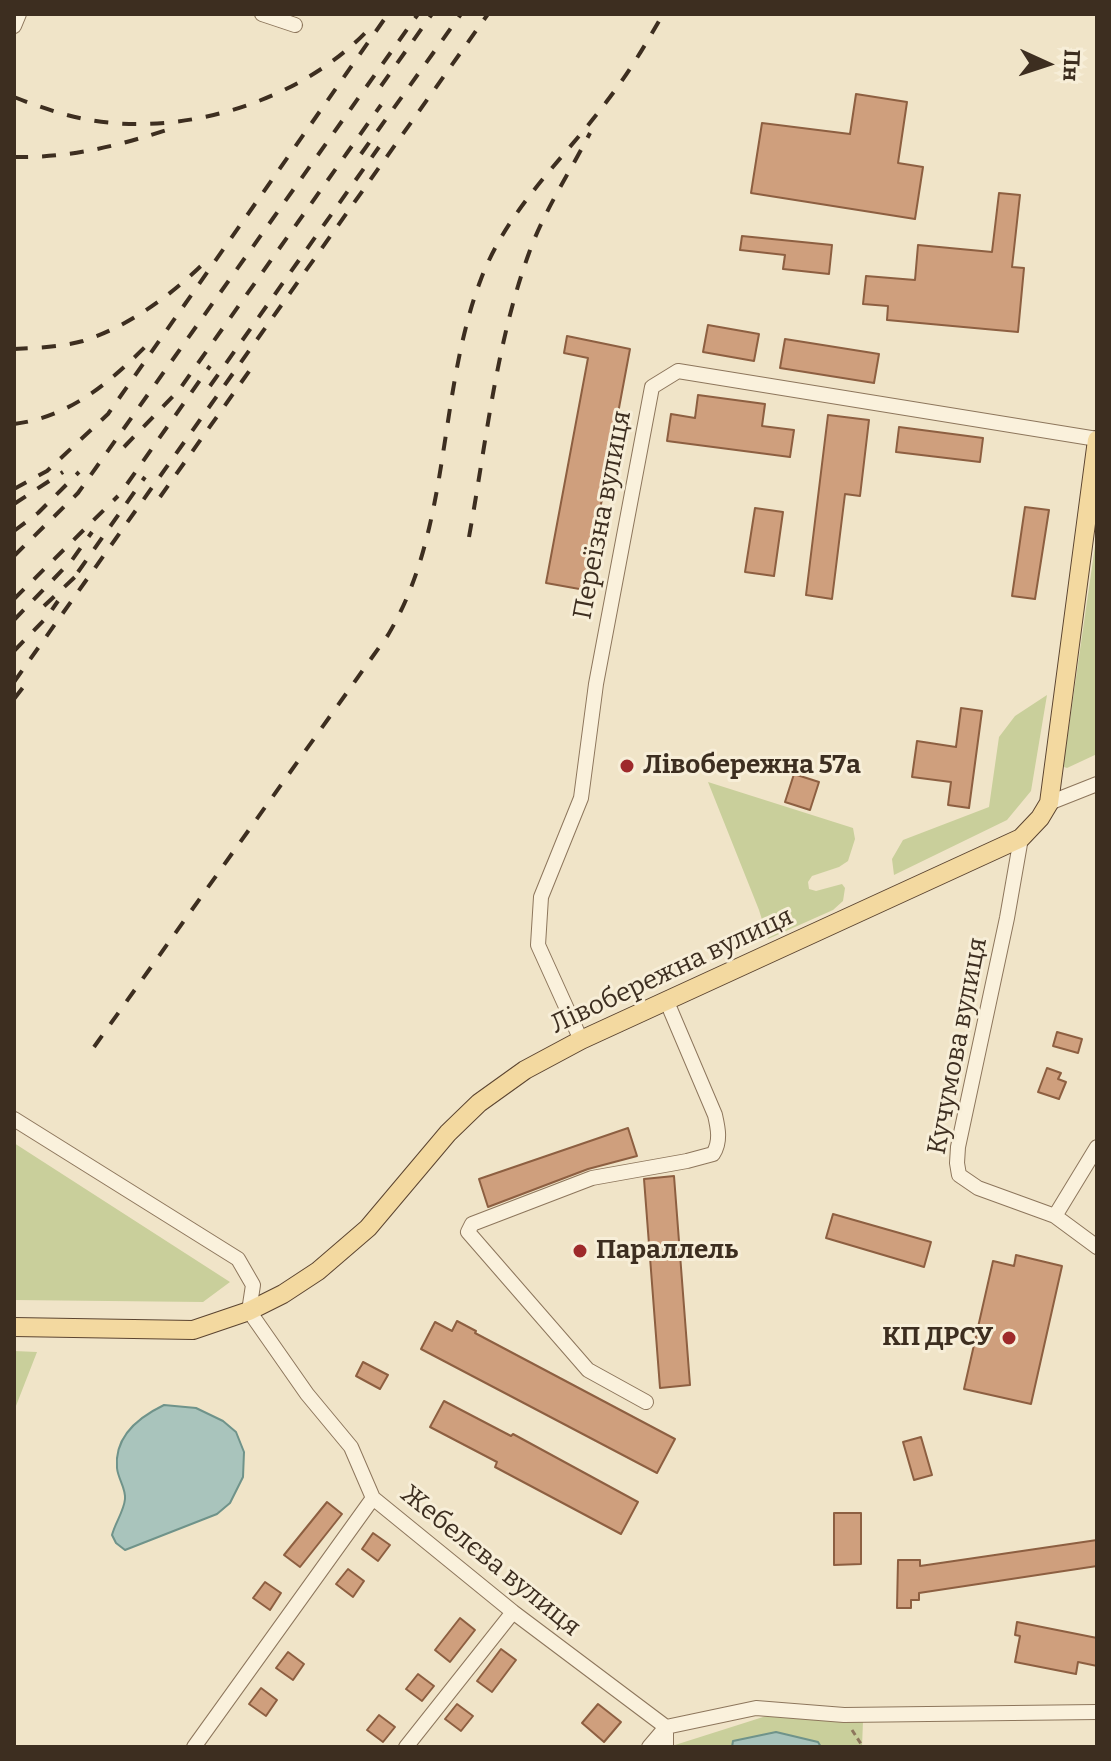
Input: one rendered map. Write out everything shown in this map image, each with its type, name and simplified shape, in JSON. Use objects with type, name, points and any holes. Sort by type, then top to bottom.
[{"type":"main road","points":[[1049,803],[1097,440]]},
{"type":"main road","name":"Лівобережна вулиця","points":[[14,1327],[193,1330],[249,1311],[283,1294],[318,1271],[368,1228],[448,1133],[479,1103],[525,1070],[581,1040],[1021,838],[1049,803]]},
{"type":"street","points":[[14,26],[19,14]]},
{"type":"street","points":[[262,14],[295,25]]},
{"type":"street","name":"Переїзна вулиця","points":[[581,1040],[538,945],[541,897],[581,798],[596,684],[652,387],[678,371],[1097,440]]},
{"type":"street","points":[[1049,803],[1097,784]]},
{"type":"street","name":"Кучумова вулиця","points":[[1021,838],[957,1163],[959,1175],[978,1188],[1055,1216],[1097,1247]]},
{"type":"street","points":[[646,1402],[588,1370],[468,1232],[472,1224],[592,1178],[713,1154],[718,1135],[715,1115],[667,1002]]},
{"type":"street","points":[[14,1119],[238,1259],[253,1285],[249,1311]]},
{"type":"street","points":[[1055,1216],[1097,1147]]},
{"type":"street","name":"Жебелєва вулиця","points":[[249,1311],[307,1394],[351,1447],[373,1498],[513,1612],[666,1727]]},
{"type":"street","points":[[194,1747],[373,1498]]},
{"type":"street","points":[[406,1747],[513,1612]]},
{"type":"street","points":[[649,1747],[666,1727],[756,1708],[844,1715],[1097,1712]]},
{"type":"street","points":[[666,1727],[666,1747]]},
{"type":"path","points":[[844,1715],[863,1747]]},
{"type":"green space","points":[[1097,532],[1097,754],[1067,768],[1064,761]]},
{"type":"green space","points":[[1047,695],[1031,791],[1007,820],[894,875],[892,859],[903,840],[989,807],[999,737],[1015,716]]},
{"type":"green space","points":[[708,782],[853,828],[855,839],[848,861],[812,876],[808,882],[809,889],[816,891],[842,884],[845,888],[843,901],[833,910],[768,939]]},
{"type":"green space","points":[[14,1143],[230,1282],[203,1302],[14,1300]]},
{"type":"green space","points":[[14,1351],[37,1352],[14,1411]]},
{"type":"green space","points":[[782,1711],[863,1721],[862,1747],[675,1747],[675,1745]]},
{"type":"water","points":[[164,1405],[196,1408],[223,1421],[236,1432],[244,1452],[243,1477],[230,1503],[217,1514],[125,1550],[112,1535],[125,1499],[117,1457],[130,1429]]},
{"type":"water","points":[[776,1732],[818,1742],[821,1747],[732,1747],[733,1741]]},
{"type":"building","points":[[856,94],[907,102],[898,163],[923,167],[915,219],[751,193],[762,123],[850,134]]},
{"type":"building","points":[[999,193],[1020,195],[1012,267],[1024,268],[1018,332],[887,320],[888,306],[863,304],[866,276],[915,280],[918,245],[992,252]]},
{"type":"building","points":[[742,236],[832,245],[829,274],[783,269],[785,255],[740,250]]},
{"type":"building","points":[[708,325],[759,334],[754,361],[703,352]]},
{"type":"building","points":[[567,336],[630,349],[585,590],[546,583],[588,358],[564,353]]},
{"type":"building","points":[[785,339],[879,354],[874,383],[780,368]]},
{"type":"building","points":[[698,395],[765,404],[762,426],[794,430],[790,457],[667,441],[671,414],[695,418]]},
{"type":"building","points":[[828,415],[869,420],[860,496],[845,494],[832,599],[806,595]]},
{"type":"building","points":[[899,427],[983,438],[980,462],[896,452]]},
{"type":"building","points":[[1025,507],[1049,510],[1035,599],[1012,596]]},
{"type":"building","points":[[755,508],[783,512],[774,576],[745,572]]},
{"type":"building","points":[[961,708],[982,711],[969,808],[948,805],[951,782],[912,777],[917,741],[956,747]]},
{"type":"building","points":[[794,774],[819,782],[810,810],[785,802]]},
{"type":"building","points":[[1057,1032],[1082,1039],[1078,1053],[1053,1046]]},
{"type":"building","points":[[1047,1068],[1061,1073],[1058,1079],[1066,1082],[1059,1099],[1038,1092]]},
{"type":"building","points":[[628,1128],[637,1156],[588,1169],[488,1207],[479,1179]]},
{"type":"building","points":[[674,1176],[690,1385],[660,1388],[644,1179]]},
{"type":"building","points":[[833,1214],[931,1242],[924,1267],[826,1238]]},
{"type":"building","points":[[1016,1255],[1062,1266],[1031,1404],[964,1389],[993,1261],[1014,1266]]},
{"type":"building","points":[[457,1321],[675,1439],[657,1473],[421,1349],[435,1322],[452,1331]]},
{"type":"building","points":[[363,1362],[388,1375],[380,1389],[356,1376]]},
{"type":"building","points":[[444,1401],[511,1436],[513,1434],[638,1502],[621,1534],[495,1467],[497,1462],[430,1427]]},
{"type":"building","points":[[921,1437],[932,1475],[914,1480],[903,1442]]},
{"type":"building","points":[[327,1502],[342,1514],[300,1567],[284,1555]]},
{"type":"building","points":[[834,1513],[861,1513],[861,1564],[834,1565]]},
{"type":"building","points":[[373,1533],[390,1545],[378,1561],[362,1549]]},
{"type":"building","points":[[1097,1540],[1097,1566],[919,1593],[919,1600],[911,1600],[911,1608],[897,1608],[898,1560],[920,1560],[920,1566]]},
{"type":"building","points":[[348,1569],[364,1581],[353,1597],[336,1584]]},
{"type":"building","points":[[265,1582],[281,1593],[270,1610],[253,1598]]},
{"type":"building","points":[[460,1618],[475,1630],[450,1662],[435,1650]]},
{"type":"building","points":[[1017,1622],[1097,1638],[1097,1666],[1078,1662],[1076,1674],[1015,1662],[1020,1636],[1015,1635]]},
{"type":"building","points":[[501,1649],[516,1660],[492,1692],[477,1681]]},
{"type":"building","points":[[288,1652],[304,1664],[293,1680],[276,1668]]},
{"type":"building","points":[[418,1674],[434,1686],[422,1701],[406,1689]]},
{"type":"building","points":[[261,1688],[277,1700],[266,1716],[249,1704]]},
{"type":"building","points":[[457,1704],[473,1716],[461,1731],[445,1719]]},
{"type":"building","points":[[598,1704],[621,1722],[604,1742],[582,1723]]},
{"type":"building","points":[[379,1715],[395,1727],[383,1742],[367,1730]]},
{"type":"railway","points":[[14,489],[47,471],[108,414],[388,14]]},
{"type":"railway","points":[[14,556],[78,493],[418,14]]},
{"type":"railway","points":[[381,86],[432,14]]},
{"type":"railway","points":[[361,154],[461,14]]},
{"type":"railway","points":[[14,682],[488,14]]},
{"type":"railway","points":[[94,1047],[388,635],[409,594],[423,550],[434,506],[467,323],[492,253],[521,207],[615,91],[663,14]]},
{"type":"railway","points":[[14,97],[75,117],[121,124],[198,118],[236,109],[308,77],[339,56],[367,31]]},
{"type":"railway","points":[[124,447],[179,390],[381,105]]},
{"type":"railway","points":[[14,157],[96,149],[176,127]]},
{"type":"railway","points":[[469,537],[500,358],[518,287],[542,222],[590,133]]},
{"type":"railway","points":[[210,386],[379,147]]},
{"type":"railway","points":[[14,349],[75,343],[100,335],[134,318],[208,259]]},
{"type":"railway","points":[[14,424],[52,414],[86,397],[146,346]]},
{"type":"railway","points":[[127,484],[210,366]]},
{"type":"railway","points":[[160,497],[250,370]]},
{"type":"railway","points":[[14,504],[63,472]]},
{"type":"railway","points":[[14,531],[38,513],[79,472]]},
{"type":"railway","points":[[78,572],[145,477]]},
{"type":"railway","points":[[14,599],[118,496]]},
{"type":"railway","points":[[14,620],[72,560],[92,532]]},
{"type":"railway","points":[[44,606],[76,576]]},
{"type":"railway","points":[[14,651],[58,601]]},
{"type":"railway","points":[[14,699],[31,677]]},
{"type":"place","name":"Лівобережна 57а","points":[[627,766]]},
{"type":"place","name":"Параллель","points":[[580,1251]]},
{"type":"place","name":"КП ДРСУ","points":[[1009,1338]]}]
